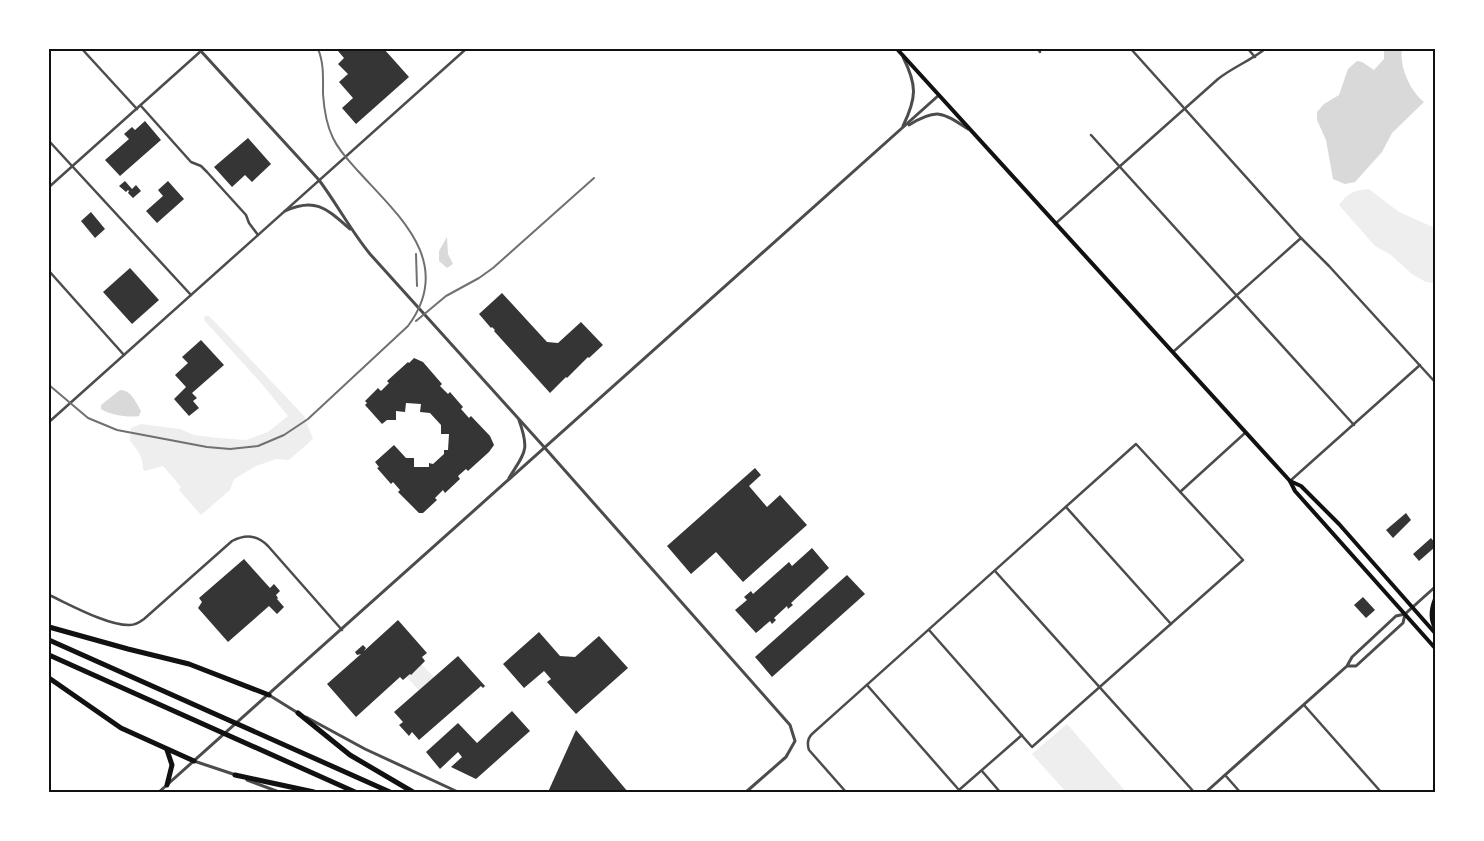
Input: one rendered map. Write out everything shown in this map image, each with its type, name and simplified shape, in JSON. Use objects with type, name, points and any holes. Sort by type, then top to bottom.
[{"type":"highway","points":[[49,627],[189,664],[269,695]]},
{"type":"highway","points":[[49,640],[390,792]]},
{"type":"highway","points":[[49,655],[355,792]]},
{"type":"highway","points":[[49,678],[121,728],[166,750],[194,761]]},
{"type":"highway","points":[[298,713],[350,754],[413,792]]},
{"type":"highway","points":[[166,750],[172,765],[167,785]]},
{"type":"highway","points":[[236,775],[314,792]]},
{"type":"main road","points":[[897,49],[1290,481],[1294,491],[1435,648]]},
{"type":"main road","points":[[1290,481],[1301,486],[1314,499],[1435,633]]},
{"type":"main road","points":[[1435,599],[1432,622],[1435,628]]},
{"type":"street","points":[[82,49],[137,109]]},
{"type":"street","points":[[49,422],[466,49]]},
{"type":"street","points":[[1131,49],[1435,382]]},
{"type":"street","points":[[1248,49],[1255,57]]},
{"type":"street","points":[[1055,224],[1225,73],[1255,57],[1265,49]]},
{"type":"street","points":[[49,187],[200,50],[319,180],[330,194],[353,232]]},
{"type":"street","points":[[901,54],[913,80],[915,96],[902,129]]},
{"type":"street","points":[[159,792],[939,95]]},
{"type":"street","points":[[140,106],[191,162],[201,166],[207,172],[246,215],[249,223],[258,235]]},
{"type":"street","points":[[902,129],[924,116],[938,113],[952,118],[970,130]]},
{"type":"street","points":[[1091,135],[1354,425]]},
{"type":"street","points":[[49,141],[191,295]]},
{"type":"street","points":[[285,211],[298,205],[316,205],[329,210],[353,232],[790,725],[795,741],[786,757],[746,792]]},
{"type":"street","points":[[1172,353],[1302,238]]},
{"type":"street","points":[[49,271],[124,355]]},
{"type":"street","points":[[1290,481],[1420,366]]},
{"type":"street","points":[[507,482],[525,447],[525,438],[518,417]]},
{"type":"street","points":[[1180,492],[1245,433]]},
{"type":"street","points":[[846,792],[809,750],[807,742],[810,736],[1136,444],[1242,560],[1032,747],[929,630]]},
{"type":"street","points":[[1066,507],[1171,624]]},
{"type":"street","points":[[49,595],[109,621],[135,624],[144,619],[232,541],[243,536],[253,536],[268,546],[342,630]]},
{"type":"street","points":[[995,571],[1194,792]]},
{"type":"street","points":[[1206,792],[1347,666],[1352,657],[1396,616],[1405,614],[1435,588]]},
{"type":"street","points":[[1347,666],[1356,666],[1403,623],[1405,614]]},
{"type":"street","points":[[867,685],[959,790],[1022,735]]},
{"type":"street","points":[[269,695],[365,749],[458,792]]},
{"type":"street","points":[[1303,705],[1380,792]]},
{"type":"street","points":[[194,761],[279,792]]},
{"type":"street","points":[[982,770],[1000,792]]},
{"type":"street","points":[[1225,775],[1240,792]]},
{"type":"shaded area","points":[[1384,49],[1402,49],[1402,63],[1407,78],[1414,91],[1424,102],[1392,133],[1382,152],[1355,182],[1345,184],[1333,179],[1326,140],[1317,120],[1317,112],[1324,104],[1339,95],[1348,69],[1357,61],[1374,70],[1384,59]]},
{"type":"shaded area","points":[[1369,189],[1399,212],[1435,228],[1435,283],[1426,282],[1413,275],[1391,255],[1375,246],[1339,205],[1352,193]]},
{"type":"shaded area","points":[[447,237],[448,254],[453,264],[447,268],[439,261],[439,251]]},
{"type":"shaded area","points":[[205,316],[209,316],[218,325],[304,416],[313,439],[289,460],[276,459],[256,466],[234,479],[230,490],[201,515],[179,490],[181,487],[163,466],[145,471],[143,469],[140,454],[130,441],[131,428],[141,424],[180,429],[194,435],[246,440],[268,432],[288,416],[204,320]]},
{"type":"shaded area","points":[[120,390],[127,392],[133,397],[141,411],[139,416],[120,416],[101,409],[101,405]]},
{"type":"shaded area","points":[[421,664],[434,677],[419,691],[407,677],[419,668]]},
{"type":"shaded area","points":[[1067,724],[1126,792],[1066,792],[1032,754]]},
{"type":"building","points":[[340,49],[384,49],[409,77],[356,124],[342,108],[353,98],[339,82],[348,74],[338,64],[344,58],[338,51]]},
{"type":"building","points":[[145,121],[161,140],[120,176],[105,160],[129,139],[124,134],[132,127],[135,130]]},
{"type":"building","points":[[248,138],[271,164],[252,182],[245,175],[232,187],[214,167]]},
{"type":"building","points":[[125,181],[132,189],[136,185],[141,191],[133,198],[128,193],[128,190],[126,192],[119,186]]},
{"type":"building","points":[[168,181],[184,199],[157,223],[146,211],[163,196],[158,190]]},
{"type":"building","points":[[91,212],[105,229],[95,238],[81,221]]},
{"type":"building","points":[[130,268],[159,300],[132,324],[103,292]]},
{"type":"building","points":[[502,293],[547,342],[558,343],[581,322],[603,345],[550,393],[479,314]]},
{"type":"building","points":[[201,340],[224,365],[192,393],[197,398],[193,401],[199,408],[189,416],[174,399],[186,387],[175,375],[188,363],[182,357]]},
{"type":"building","points":[[414,358],[423,362],[442,384],[440,386],[448,394],[450,392],[463,407],[461,409],[469,418],[471,416],[490,436],[494,445],[468,471],[466,469],[458,476],[460,479],[445,493],[443,490],[435,498],[437,500],[423,513],[419,513],[398,492],[400,490],[393,482],[391,484],[377,468],[379,467],[375,462],[394,445],[406,458],[414,458],[414,467],[429,467],[429,463],[433,464],[444,454],[444,450],[448,450],[449,434],[441,434],[441,425],[430,413],[420,412],[421,404],[406,403],[405,412],[396,411],[396,420],[387,420],[382,424],[365,405],[367,403],[365,401],[378,388],[381,391],[389,383],[387,381]]},
{"type":"building","points":[[755,468],[761,475],[749,486],[767,507],[780,495],[807,525],[743,582],[716,552],[691,574],[667,546]]},
{"type":"building","points":[[1406,513],[1411,520],[1393,538],[1386,530]]},
{"type":"building","points":[[1431,538],[1435,543],[1435,547],[1419,561],[1413,554]]},
{"type":"building","points":[[812,548],[829,568],[791,603],[793,605],[788,609],[787,606],[774,618],[776,620],[772,624],[770,621],[756,633],[735,610],[747,600],[744,597],[751,591],[753,594],[789,562],[792,566]]},
{"type":"building","points":[[244,559],[270,588],[274,584],[280,591],[276,595],[277,599],[284,607],[277,614],[269,606],[228,642],[198,608],[202,602],[199,598]]},
{"type":"building","points":[[847,575],[865,594],[772,677],[755,657]]},
{"type":"building","points":[[1363,597],[1375,610],[1366,618],[1354,605]]},
{"type":"building","points":[[398,620],[427,653],[422,657],[425,661],[411,675],[403,680],[400,677],[356,717],[327,684],[361,654],[357,655],[355,652],[363,645],[366,648],[364,651]]},
{"type":"building","points":[[539,632],[560,656],[575,657],[599,636],[628,668],[576,714],[547,682],[551,679],[544,671],[524,688],[503,664]]},
{"type":"building","points":[[458,656],[485,686],[483,688],[481,686],[419,740],[412,732],[409,736],[399,725],[403,722],[394,712]]},
{"type":"building","points":[[512,711],[530,731],[476,779],[451,767],[462,757],[458,752],[440,769],[426,752],[458,723],[477,743]]},
{"type":"building","points":[[576,730],[628,792],[548,792]]},
{"type":"railway","points":[[49,385],[88,418],[117,430],[207,447],[230,449],[258,446],[284,435],[308,419],[408,326],[421,303],[426,282],[424,261],[416,242],[404,223],[390,205],[344,156],[333,138],[325,111],[322,65],[318,49]]},
{"type":"railway","points":[[416,321],[446,296],[493,268],[594,178]]},
{"type":"railway","points":[[416,254],[417,286]]}]
